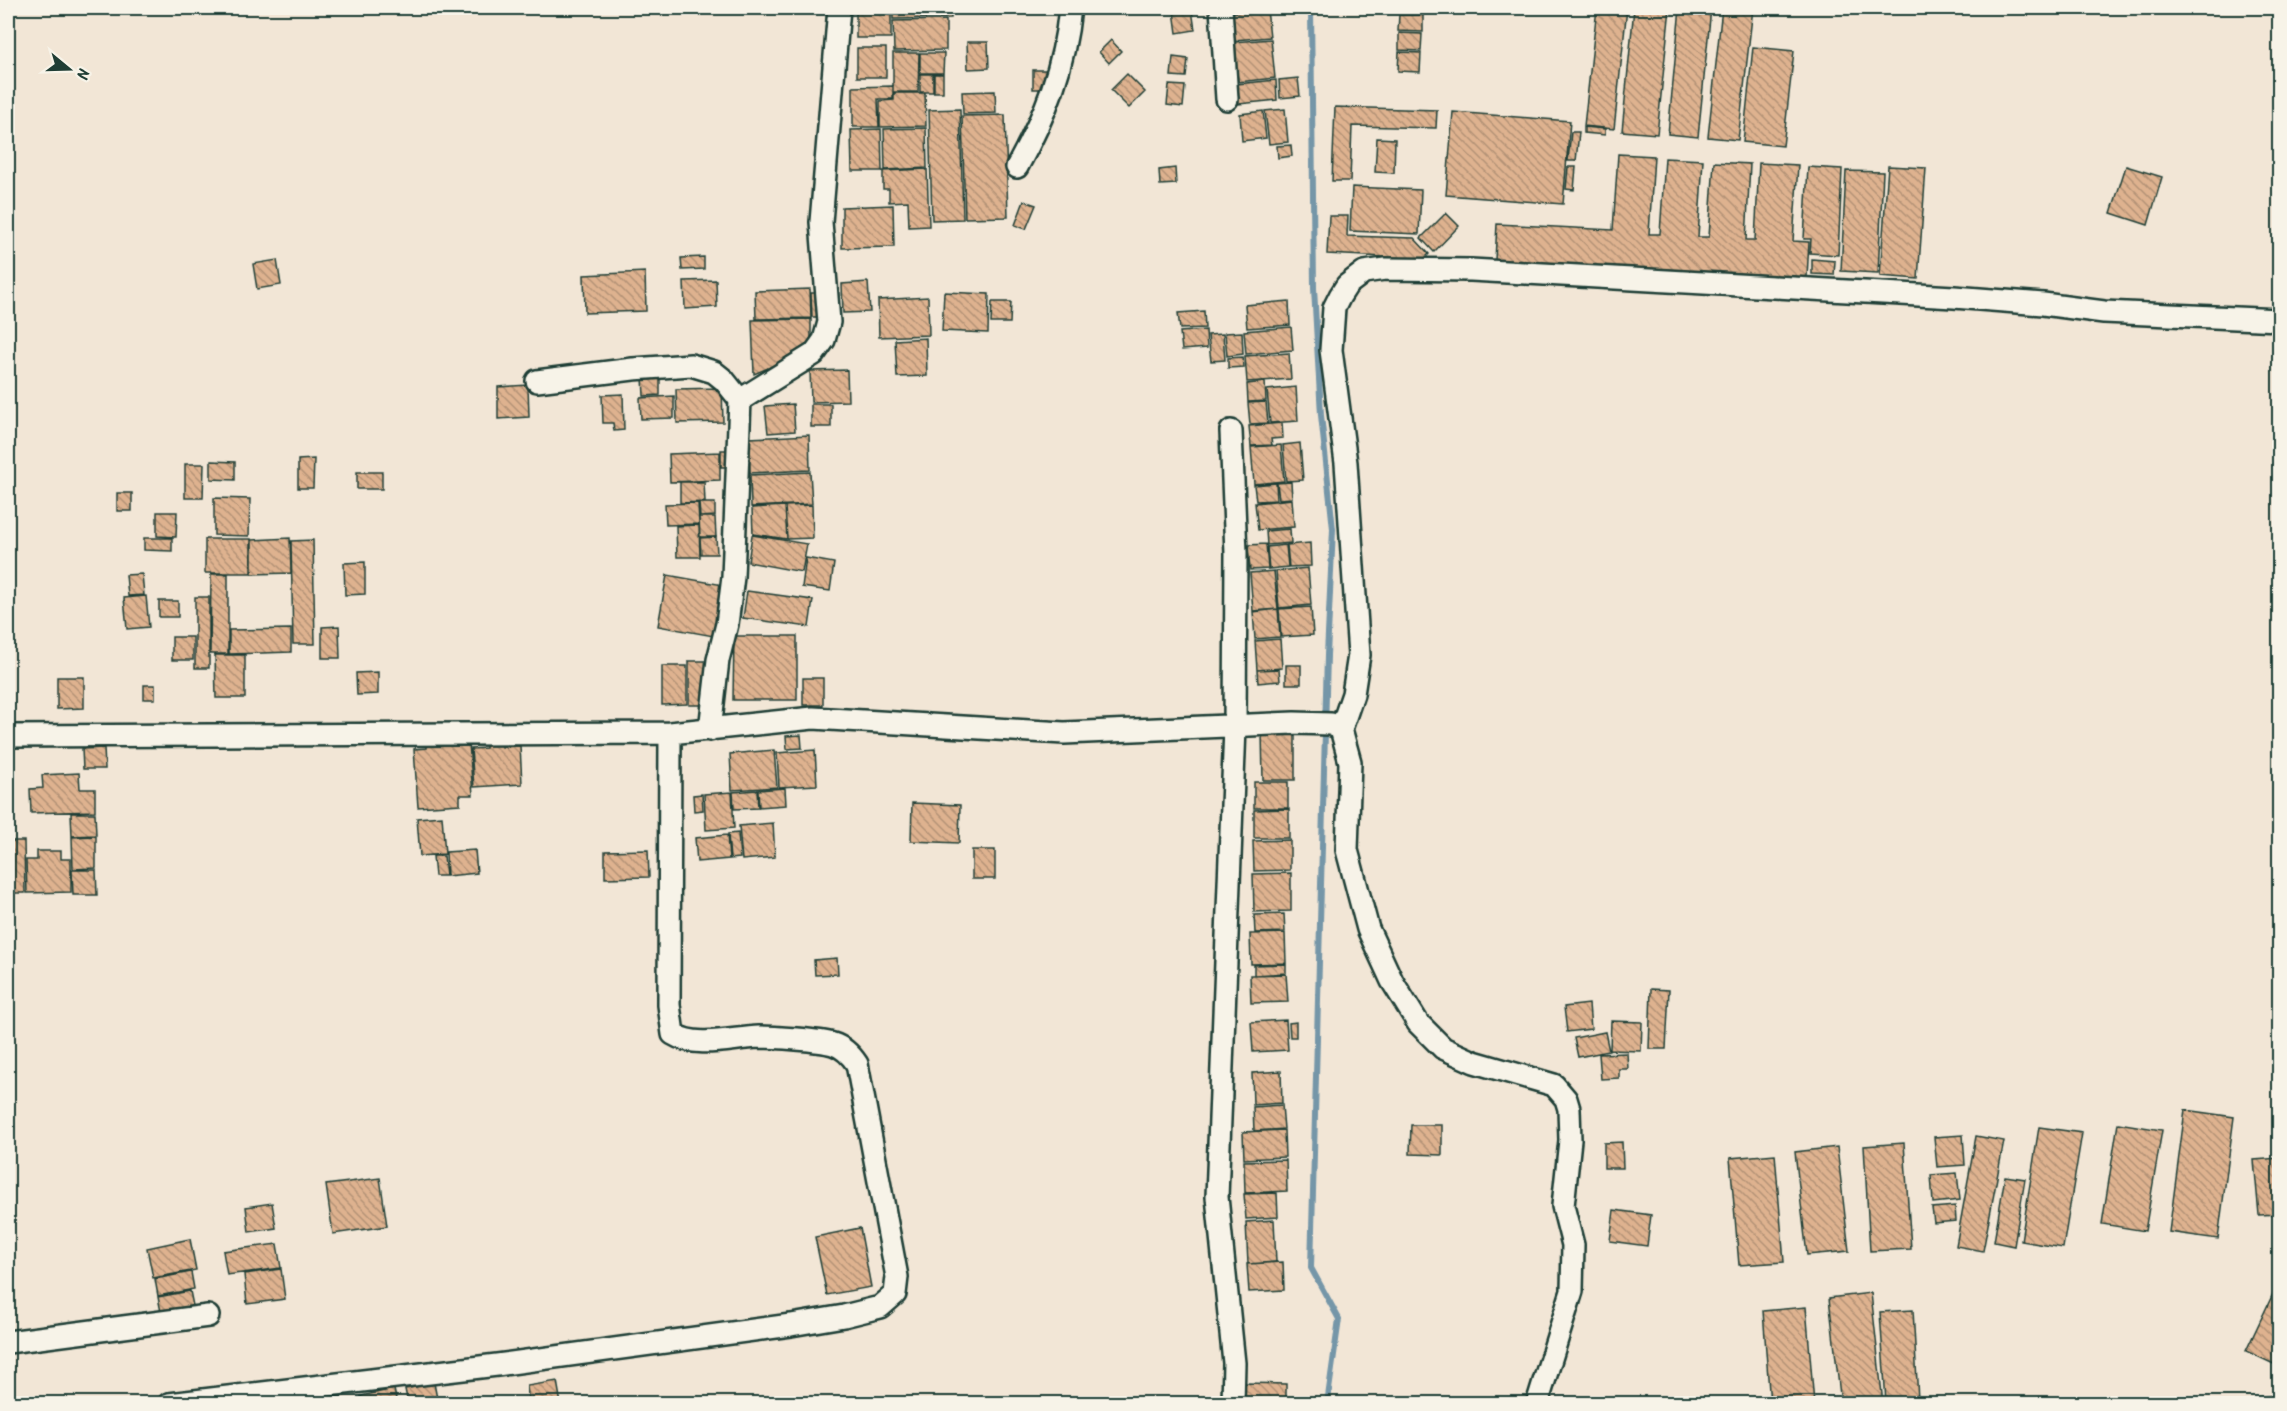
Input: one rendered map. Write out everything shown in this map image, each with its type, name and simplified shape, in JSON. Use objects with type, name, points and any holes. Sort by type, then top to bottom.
[{"type":"street","points":[[740,400],[814,354],[824,339],[829,322],[821,222],[839,8]]},
{"type":"street","points":[[1017,167],[1036,132],[1062,62],[1070,8]]},
{"type":"street","points":[[1221,8],[1227,99]]},
{"type":"street","points":[[1537,1404],[1572,1291],[1573,1245],[1563,1206],[1570,1140],[1569,1109],[1566,1099],[1554,1085],[1474,1062],[1443,1048],[1418,1023],[1397,990],[1368,929],[1347,850],[1350,762],[1336,726],[1353,694],[1359,655],[1347,463],[1331,350],[1334,308],[1347,285],[1364,272],[1385,269],[1483,271],[1954,297],[2043,304],[2111,313],[2280,320]]},
{"type":"street","points":[[537,381],[633,369],[691,365],[719,376],[740,400],[733,577],[727,624],[718,660],[710,730]]},
{"type":"street","points":[[1231,431],[1236,553],[1235,727],[1218,1197],[1234,1363],[1233,1404]]},
{"type":"street","points":[[8,736],[670,733],[813,718],[1064,733],[1294,723],[1336,726]]},
{"type":"street","points":[[169,1404],[497,1365],[791,1325],[880,1307],[895,1294],[897,1277],[877,1161],[857,1064],[849,1053],[833,1044],[761,1037],[693,1041],[673,1034],[669,1005],[670,733]]},
{"type":"street","points":[[8,1342],[208,1316]]},
{"type":"building","points":[[893,8],[951,8],[951,18],[893,19]]},
{"type":"building","points":[[1597,8],[1627,8],[1614,129],[1584,126]]},
{"type":"building","points":[[1634,8],[1670,8],[1657,134],[1622,131]]},
{"type":"building","points":[[1680,8],[1711,8],[1698,137],[1668,134]]},
{"type":"building","points":[[1722,8],[1753,8],[1738,140],[1708,137]]},
{"type":"building","points":[[1267,9],[1270,37],[1234,40],[1231,13]]},
{"type":"building","points":[[856,10],[891,10],[891,38],[856,38]]},
{"type":"building","points":[[1192,10],[1195,30],[1177,33],[1174,11]]},
{"type":"building","points":[[1399,15],[1423,15],[1423,32],[1398,31]]},
{"type":"building","points":[[946,20],[946,50],[894,51],[893,21]]},
{"type":"building","points":[[1399,33],[1422,34],[1421,51],[1399,50]]},
{"type":"building","points":[[1271,39],[1275,78],[1238,82],[1234,42]]},
{"type":"building","points":[[1111,40],[1121,51],[1109,63],[1099,52]]},
{"type":"building","points":[[967,42],[988,42],[989,68],[968,69]]},
{"type":"building","points":[[1753,47],[1794,51],[1783,146],[1743,142]]},
{"type":"building","points":[[857,48],[886,48],[886,77],[857,77]]},
{"type":"building","points":[[1399,52],[1421,53],[1420,72],[1398,71]]},
{"type":"building","points":[[893,53],[919,53],[918,92],[893,92]]},
{"type":"building","points":[[920,53],[944,53],[943,73],[920,73]]},
{"type":"building","points":[[1173,57],[1188,59],[1186,77],[1171,76]]},
{"type":"building","points":[[1033,70],[1049,70],[1048,89],[1033,89]]},
{"type":"building","points":[[920,74],[933,74],[933,92],[920,92]]},
{"type":"building","points":[[934,74],[943,74],[943,92],[934,92]]},
{"type":"building","points":[[1127,74],[1145,92],[1129,108],[1111,90]]},
{"type":"building","points":[[1298,78],[1300,96],[1280,98],[1279,80]]},
{"type":"building","points":[[1276,80],[1277,100],[1239,104],[1237,84]]},
{"type":"building","points":[[1169,85],[1185,86],[1183,107],[1167,105]]},
{"type":"building","points":[[893,86],[893,99],[878,99],[879,127],[853,127],[853,87]]},
{"type":"building","points":[[995,91],[996,113],[963,114],[962,92]]},
{"type":"building","points":[[894,93],[925,93],[926,126],[880,127],[880,101],[894,100]]},
{"type":"building","points":[[1335,107],[1437,110],[1436,128],[1352,126],[1350,181],[1332,181]]},
{"type":"building","points":[[960,109],[963,219],[932,220],[929,110]]},
{"type":"building","points":[[1285,109],[1288,142],[1269,144],[1265,111]]},
{"type":"building","points":[[1263,111],[1266,138],[1242,141],[1240,114]]},
{"type":"building","points":[[1453,112],[1570,121],[1563,204],[1446,195]]},
{"type":"building","points":[[1005,115],[1008,217],[965,218],[962,116]]},
{"type":"building","points":[[1584,127],[1605,129],[1605,135],[1584,133]]},
{"type":"building","points":[[926,128],[927,168],[885,170],[884,129]]},
{"type":"building","points":[[881,129],[882,171],[852,171],[851,130]]},
{"type":"building","points":[[1571,132],[1579,132],[1576,161],[1568,161]]},
{"type":"building","points":[[1377,138],[1395,139],[1394,173],[1375,172]]},
{"type":"building","points":[[1291,145],[1292,156],[1278,158],[1277,146]]},
{"type":"building","points":[[1618,154],[1654,156],[1649,234],[1660,234],[1665,158],[1703,160],[1698,237],[1709,237],[1714,162],[1750,164],[1746,240],[1755,240],[1759,163],[1798,165],[1793,241],[1809,242],[1807,277],[1495,260],[1497,224],[1613,230]]},
{"type":"building","points":[[1888,166],[1926,168],[1918,279],[1880,276]]},
{"type":"building","points":[[2126,166],[2162,177],[2148,225],[2111,213]]},
{"type":"building","points":[[1568,167],[1576,167],[1574,190],[1566,189]]},
{"type":"building","points":[[1808,167],[1842,169],[1838,255],[1810,253],[1811,239],[1804,239]]},
{"type":"building","points":[[1175,168],[1176,184],[1160,185],[1159,170]]},
{"type":"building","points":[[927,169],[929,226],[909,227],[908,201],[889,202],[889,189],[883,189],[883,171]]},
{"type":"building","points":[[1846,171],[1883,172],[1878,273],[1841,271]]},
{"type":"building","points":[[1352,187],[1421,190],[1419,234],[1350,231]]},
{"type":"building","points":[[1024,201],[1036,205],[1026,229],[1015,225]]},
{"type":"building","points":[[893,205],[894,247],[842,248],[842,207]]},
{"type":"building","points":[[1446,213],[1459,226],[1434,252],[1421,238]]},
{"type":"building","points":[[1329,216],[1348,216],[1347,236],[1414,238],[1429,254],[1424,259],[1327,254]]},
{"type":"building","points":[[704,257],[704,269],[682,270],[681,258]]},
{"type":"building","points":[[1812,259],[1835,261],[1834,275],[1812,274]]},
{"type":"building","points":[[277,260],[281,285],[257,289],[253,264]]},
{"type":"building","points":[[645,272],[646,311],[585,313],[584,275]]},
{"type":"building","points":[[716,280],[717,307],[685,309],[684,281]]},
{"type":"building","points":[[868,282],[870,312],[843,313],[842,284]]},
{"type":"building","points":[[810,289],[811,318],[756,319],[755,291]]},
{"type":"building","points":[[944,292],[989,294],[988,333],[942,331]]},
{"type":"building","points":[[811,293],[827,293],[827,317],[812,317]]},
{"type":"building","points":[[928,297],[929,335],[879,337],[878,300]]},
{"type":"building","points":[[1289,301],[1290,325],[1247,328],[1245,305]]},
{"type":"building","points":[[992,302],[1011,302],[1010,323],[991,323]]},
{"type":"building","points":[[1204,311],[1205,328],[1180,329],[1178,313]]},
{"type":"building","points":[[811,319],[811,350],[754,374],[752,320]]},
{"type":"building","points":[[1291,327],[1293,350],[1246,354],[1244,331]]},
{"type":"building","points":[[1206,330],[1207,348],[1182,350],[1180,332]]},
{"type":"building","points":[[1242,332],[1243,354],[1227,356],[1225,333]]},
{"type":"building","points":[[1223,334],[1225,360],[1211,361],[1208,335]]},
{"type":"building","points":[[926,338],[927,376],[897,377],[895,340]]},
{"type":"building","points":[[1289,353],[1291,379],[1247,382],[1245,356]]},
{"type":"building","points":[[1243,357],[1244,367],[1228,368],[1228,358]]},
{"type":"building","points":[[847,370],[848,401],[811,402],[810,371]]},
{"type":"building","points":[[660,376],[660,395],[644,396],[643,377]]},
{"type":"building","points":[[1265,382],[1266,401],[1248,402],[1247,384]]},
{"type":"building","points":[[528,385],[529,417],[498,419],[498,387]]},
{"type":"building","points":[[1296,387],[1298,421],[1270,423],[1267,390]]},
{"type":"building","points":[[722,388],[723,422],[677,423],[676,389]]},
{"type":"building","points":[[623,394],[624,430],[614,431],[613,423],[603,423],[602,395]]},
{"type":"building","points":[[674,396],[674,418],[641,419],[640,398]]},
{"type":"building","points":[[1266,402],[1268,423],[1250,424],[1248,403]]},
{"type":"building","points":[[793,404],[795,431],[768,433],[765,406]]},
{"type":"building","points":[[811,404],[831,404],[831,427],[811,427]]},
{"type":"building","points":[[1282,423],[1283,438],[1271,439],[1272,445],[1251,446],[1249,426]]},
{"type":"building","points":[[809,435],[810,470],[750,473],[749,438]]},
{"type":"building","points":[[1300,443],[1303,480],[1286,481],[1283,445]]},
{"type":"building","points":[[1281,445],[1284,481],[1254,484],[1251,447]]},
{"type":"building","points":[[721,450],[733,450],[734,467],[721,467]]},
{"type":"building","points":[[720,452],[720,480],[670,482],[669,454]]},
{"type":"building","points":[[314,459],[313,488],[298,488],[298,460]]},
{"type":"building","points":[[211,461],[235,462],[235,480],[211,479]]},
{"type":"building","points":[[185,464],[204,464],[203,498],[185,498]]},
{"type":"building","points":[[357,472],[382,472],[382,489],[357,489]]},
{"type":"building","points":[[810,472],[812,504],[751,507],[750,475]]},
{"type":"building","points":[[680,482],[704,482],[705,502],[680,503]]},
{"type":"building","points":[[1291,482],[1292,498],[1279,499],[1277,483]]},
{"type":"building","points":[[1276,483],[1277,500],[1256,501],[1254,485]]},
{"type":"building","points":[[117,493],[132,493],[132,511],[117,511]]},
{"type":"building","points":[[214,498],[250,499],[249,536],[214,535]]},
{"type":"building","points":[[1292,499],[1294,527],[1258,530],[1255,503]]},
{"type":"building","points":[[698,503],[699,524],[666,525],[665,504]]},
{"type":"building","points":[[699,503],[715,503],[715,516],[700,517]]},
{"type":"building","points":[[812,505],[813,538],[787,539],[785,506]]},
{"type":"building","points":[[785,506],[787,539],[753,534],[752,508]]},
{"type":"building","points":[[157,512],[177,512],[176,537],[157,536]]},
{"type":"building","points":[[699,517],[715,517],[716,537],[700,537]]},
{"type":"building","points":[[699,525],[700,557],[677,557],[676,526]]},
{"type":"building","points":[[1290,529],[1291,543],[1267,545],[1266,531]]},
{"type":"building","points":[[752,535],[807,544],[802,572],[748,562]]},
{"type":"building","points":[[716,537],[717,554],[701,554],[700,538]]},
{"type":"building","points":[[144,538],[172,538],[172,551],[144,550]]},
{"type":"building","points":[[290,538],[291,573],[252,574],[252,540]]},
{"type":"building","points":[[205,539],[251,539],[251,573],[205,573]]},
{"type":"building","points":[[313,540],[315,644],[293,644],[291,541]]},
{"type":"building","points":[[1310,543],[1311,566],[1289,567],[1287,545]]},
{"type":"building","points":[[1266,544],[1268,569],[1250,570],[1248,545]]},
{"type":"building","points":[[1286,545],[1288,567],[1269,569],[1267,547]]},
{"type":"building","points":[[806,558],[834,563],[830,591],[802,587]]},
{"type":"building","points":[[365,562],[365,594],[345,595],[344,563]]},
{"type":"building","points":[[1308,568],[1311,605],[1279,608],[1276,571]]},
{"type":"building","points":[[1274,571],[1278,609],[1253,611],[1250,573]]},
{"type":"building","points":[[142,574],[144,595],[128,596],[126,575]]},
{"type":"building","points":[[211,574],[228,574],[228,654],[210,654]]},
{"type":"building","points":[[667,575],[729,586],[719,637],[658,626]]},
{"type":"building","points":[[747,591],[813,600],[809,627],[743,618]]},
{"type":"building","points":[[146,596],[149,627],[127,629],[124,598]]},
{"type":"building","points":[[195,597],[209,597],[209,668],[195,668]]},
{"type":"building","points":[[159,601],[178,601],[178,617],[159,617]]},
{"type":"building","points":[[1311,607],[1313,635],[1281,637],[1279,609]]},
{"type":"building","points":[[1278,609],[1280,637],[1255,639],[1253,612]]},
{"type":"building","points":[[339,626],[340,658],[322,658],[322,627]]},
{"type":"building","points":[[291,629],[291,652],[229,654],[229,630]]},
{"type":"building","points":[[734,636],[797,636],[797,700],[733,700]]},
{"type":"building","points":[[172,637],[193,637],[193,660],[172,660]]},
{"type":"building","points":[[1280,639],[1282,668],[1257,670],[1255,641]]},
{"type":"building","points":[[215,655],[245,655],[245,698],[216,698]]},
{"type":"building","points":[[689,661],[708,661],[708,705],[689,705]]},
{"type":"building","points":[[1286,665],[1301,665],[1301,684],[1286,684]]},
{"type":"building","points":[[662,666],[687,666],[687,704],[662,705]]},
{"type":"building","points":[[1279,669],[1280,681],[1258,683],[1257,670]]},
{"type":"building","points":[[378,672],[378,694],[357,695],[356,673]]},
{"type":"building","points":[[57,677],[84,677],[84,708],[57,709]]},
{"type":"building","points":[[803,678],[823,678],[823,705],[803,705]]},
{"type":"building","points":[[144,685],[155,685],[155,699],[144,699]]},
{"type":"building","points":[[1262,732],[1295,732],[1295,780],[1263,780]]},
{"type":"building","points":[[501,734],[502,747],[520,746],[522,784],[474,787],[471,749],[486,748],[486,735]]},
{"type":"building","points":[[801,735],[802,748],[787,749],[786,736]]},
{"type":"building","points":[[427,738],[469,743],[473,795],[460,795],[460,804],[418,807],[414,749],[427,748]]},
{"type":"building","points":[[104,748],[105,769],[83,769],[82,749]]},
{"type":"building","points":[[774,750],[777,787],[732,790],[730,754]]},
{"type":"building","points":[[815,750],[817,785],[779,787],[777,753]]},
{"type":"building","points":[[79,773],[80,789],[95,789],[95,811],[31,813],[30,789],[43,788],[42,775]]},
{"type":"building","points":[[1254,782],[1288,782],[1288,808],[1254,808]]},
{"type":"building","points":[[785,788],[786,805],[759,807],[758,790]]},
{"type":"building","points":[[757,790],[758,808],[734,809],[733,792]]},
{"type":"building","points":[[732,792],[734,828],[706,830],[704,794]]},
{"type":"building","points":[[702,794],[703,810],[694,811],[693,795]]},
{"type":"building","points":[[912,803],[960,805],[959,843],[911,841]]},
{"type":"building","points":[[1289,809],[1289,838],[1254,838],[1254,810]]},
{"type":"building","points":[[71,813],[95,813],[96,835],[72,836]]},
{"type":"building","points":[[442,816],[445,854],[420,856],[417,818]]},
{"type":"building","points":[[773,823],[775,857],[742,860],[739,826]]},
{"type":"building","points":[[738,833],[740,858],[730,859],[728,834]]},
{"type":"building","points":[[727,835],[729,859],[697,862],[695,838]]},
{"type":"building","points":[[96,836],[96,868],[73,869],[72,837]]},
{"type":"building","points":[[1290,840],[1290,870],[1254,871],[1253,841]]},
{"type":"building","points":[[8,841],[24,841],[25,893],[8,893]]},
{"type":"building","points":[[475,850],[477,873],[447,876],[446,852]]},
{"type":"building","points":[[648,850],[649,877],[605,878],[605,851]]},
{"type":"building","points":[[972,850],[995,850],[995,879],[972,879]]},
{"type":"building","points":[[37,851],[61,851],[61,859],[71,859],[71,892],[27,893],[26,860],[37,860]]},
{"type":"building","points":[[433,856],[444,856],[446,876],[435,876]]},
{"type":"building","points":[[72,870],[96,870],[97,895],[73,895]]},
{"type":"building","points":[[1291,873],[1291,911],[1254,912],[1253,874]]},
{"type":"building","points":[[1284,914],[1285,932],[1255,933],[1254,915]]},
{"type":"building","points":[[1285,933],[1286,963],[1251,964],[1250,934]]},
{"type":"building","points":[[837,958],[838,974],[815,975],[814,960]]},
{"type":"building","points":[[1286,964],[1286,973],[1254,975],[1254,965]]},
{"type":"building","points":[[1286,974],[1288,1002],[1251,1003],[1250,975]]},
{"type":"building","points":[[1651,989],[1669,990],[1666,1049],[1649,1049]]},
{"type":"building","points":[[1589,1004],[1591,1029],[1567,1032],[1564,1007]]},
{"type":"building","points":[[1286,1020],[1288,1050],[1253,1052],[1251,1022]]},
{"type":"building","points":[[1611,1021],[1642,1022],[1641,1051],[1610,1050]]},
{"type":"building","points":[[1296,1022],[1296,1037],[1290,1037],[1289,1023]]},
{"type":"building","points":[[1605,1032],[1609,1051],[1578,1057],[1574,1038]]},
{"type":"building","points":[[1627,1053],[1628,1069],[1619,1069],[1619,1078],[1601,1079],[1599,1054]]},
{"type":"building","points":[[1281,1071],[1282,1103],[1253,1105],[1252,1073]]},
{"type":"building","points":[[1282,1105],[1284,1129],[1254,1131],[1253,1107]]},
{"type":"building","points":[[2185,1110],[2234,1117],[2218,1239],[2169,1232]]},
{"type":"building","points":[[2118,1123],[2162,1130],[2145,1231],[2102,1224]]},
{"type":"building","points":[[1411,1125],[1442,1125],[1442,1155],[1410,1154]]},
{"type":"building","points":[[2039,1127],[2082,1133],[2063,1248],[2021,1241]]},
{"type":"building","points":[[1284,1130],[1285,1157],[1244,1159],[1243,1132]]},
{"type":"building","points":[[1963,1135],[1965,1165],[1937,1167],[1934,1137]]},
{"type":"building","points":[[1976,1136],[2004,1141],[1983,1251],[1956,1246]]},
{"type":"building","points":[[1622,1142],[1623,1168],[1604,1168],[1604,1143]]},
{"type":"building","points":[[1904,1143],[1911,1249],[1870,1251],[1864,1146]]},
{"type":"building","points":[[1837,1147],[1849,1251],[1807,1255],[1795,1152]]},
{"type":"building","points":[[1775,1154],[1784,1262],[1739,1265],[1730,1158]]},
{"type":"building","points":[[2280,1158],[2280,1214],[2259,1215],[2254,1160]]},
{"type":"building","points":[[1286,1160],[1287,1191],[1245,1193],[1244,1161]]},
{"type":"building","points":[[1957,1173],[1960,1200],[1933,1203],[1931,1175]]},
{"type":"building","points":[[2005,1176],[2025,1179],[2014,1246],[1994,1242]]},
{"type":"building","points":[[380,1178],[387,1226],[333,1234],[326,1185]]},
{"type":"building","points":[[1277,1193],[1278,1217],[1246,1219],[1244,1194]]},
{"type":"building","points":[[272,1203],[276,1228],[249,1232],[246,1207]]},
{"type":"building","points":[[1955,1206],[1956,1221],[1934,1223],[1932,1208]]},
{"type":"building","points":[[1614,1210],[1651,1215],[1647,1246],[1610,1241]]},
{"type":"building","points":[[1274,1220],[1276,1262],[1248,1264],[1246,1222]]},
{"type":"building","points":[[860,1228],[871,1287],[827,1295],[815,1237]]},
{"type":"building","points":[[190,1239],[196,1270],[153,1278],[147,1248]]},
{"type":"building","points":[[277,1244],[281,1268],[227,1275],[223,1251]]},
{"type":"building","points":[[1283,1262],[1284,1290],[1249,1292],[1247,1264]]},
{"type":"building","points":[[281,1269],[285,1299],[247,1304],[244,1274]]},
{"type":"building","points":[[191,1272],[194,1289],[158,1296],[155,1279]]},
{"type":"building","points":[[2280,1279],[2280,1367],[2246,1351]]},
{"type":"building","points":[[190,1291],[193,1306],[161,1312],[158,1297]]},
{"type":"building","points":[[1871,1293],[1883,1404],[1841,1404],[1829,1298]]},
{"type":"building","points":[[1806,1307],[1814,1404],[1770,1404],[1763,1311]]},
{"type":"building","points":[[1913,1310],[1918,1400],[1886,1402],[1880,1312]]},
{"type":"building","points":[[557,1381],[561,1404],[529,1404],[527,1386]]},
{"type":"building","points":[[434,1383],[438,1404],[408,1404],[405,1389]]},
{"type":"building","points":[[1244,1383],[1286,1384],[1286,1404],[1244,1404]]},
{"type":"building","points":[[394,1389],[397,1404],[362,1404],[361,1396]]},
{"type":"building","points":[[2280,1395],[2280,1404],[2260,1404],[2259,1397]]},
{"type":"waterway","points":[[1311,8],[1314,288],[1321,415],[1333,529],[1327,655],[1311,1268],[1339,1319],[1327,1404]]}]
